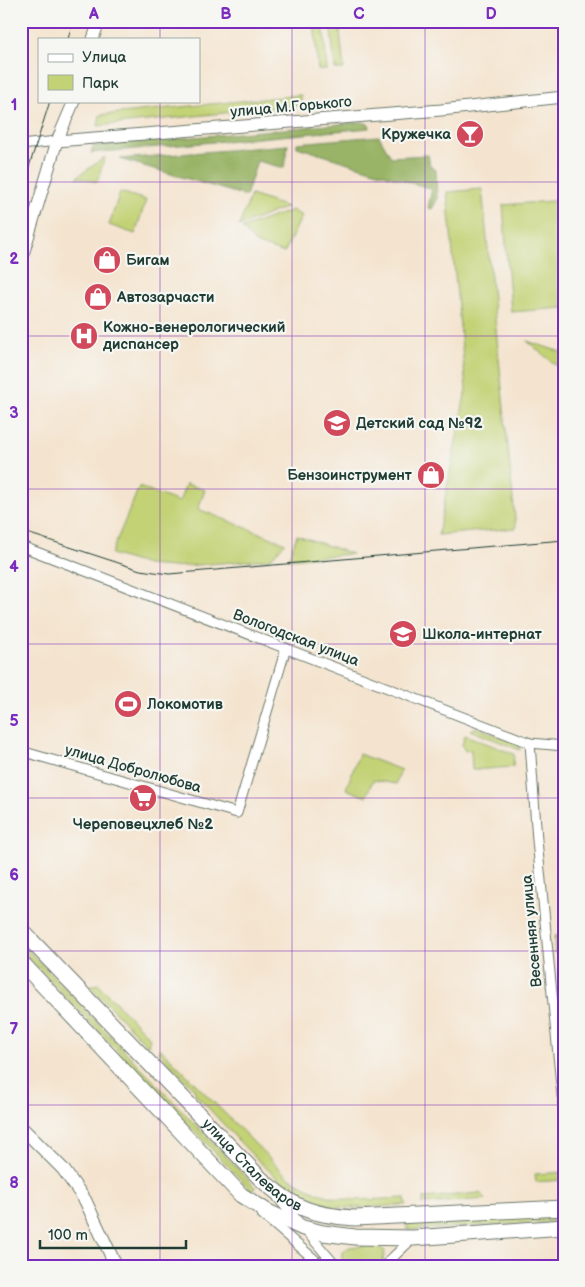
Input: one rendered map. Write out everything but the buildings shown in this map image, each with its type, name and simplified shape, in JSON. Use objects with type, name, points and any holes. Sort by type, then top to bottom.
[{"type":"main road","name":"улица Сталеваров","points":[[21,930],[260,1178],[281,1197],[294,1205],[338,1217],[355,1218],[564,1208]]},
{"type":"main road","name":"улица Сталеваров","points":[[21,962],[242,1196],[268,1212],[302,1228],[322,1233],[355,1237],[413,1238],[564,1227]]},
{"type":"main road","points":[[21,1127],[63,1169],[86,1200],[116,1266]]},
{"type":"street","points":[[93,38],[99,21]]},
{"type":"street","name":"улица М.Горького","points":[[21,145],[441,110],[564,97]]},
{"type":"street","points":[[21,262],[57,141],[74,102]]},
{"type":"street","name":"Вологодская улица","points":[[21,546],[530,743],[564,746]]},
{"type":"street","name":"улица Добролюбова","points":[[21,751],[237,813],[286,648]]},
{"type":"street","name":"Весенняя улица","points":[[530,743],[537,840],[564,1116]]},
{"type":"street","points":[[260,1178],[336,1266]]},
{"type":"street","points":[[242,1196],[322,1266]]},
{"type":"street","points":[[387,1266],[390,1260],[413,1238]]},
{"type":"green space","points":[[314,21],[323,21],[327,70],[318,70]]},
{"type":"green space","points":[[330,21],[339,21],[344,69],[335,69]]},
{"type":"green space","points":[[301,95],[301,105],[98,126],[100,115]]},
{"type":"green space","points":[[362,122],[369,124],[370,128],[91,153],[93,146]]},
{"type":"green space","points":[[379,136],[391,157],[428,155],[430,166],[436,170],[437,200],[432,209],[428,208],[432,189],[297,147],[297,143]]},
{"type":"green space","points":[[288,145],[284,168],[257,161],[246,196],[120,159]]},
{"type":"green space","points":[[105,157],[97,182],[77,177]]},
{"type":"green space","points":[[482,189],[516,528],[438,535],[466,389],[447,192]]},
{"type":"green space","points":[[120,192],[146,200],[135,234],[109,225]]},
{"type":"green space","points":[[251,195],[287,207],[239,226]]},
{"type":"green space","points":[[564,200],[564,308],[511,312],[503,205]]},
{"type":"green space","points":[[292,210],[302,216],[284,253],[255,243],[242,228]]},
{"type":"green space","points":[[527,341],[564,353],[564,372]]},
{"type":"green space","points":[[186,484],[205,490],[198,509],[285,543],[270,559],[173,567],[147,565],[111,554],[139,487],[179,502]]},
{"type":"green space","points":[[297,535],[352,554],[288,559]]},
{"type":"green space","points":[[476,727],[518,744],[520,750],[470,730]]},
{"type":"green space","points":[[465,735],[514,754],[513,767],[472,770],[471,750],[465,751],[462,745]]},
{"type":"green space","points":[[359,754],[401,770],[396,784],[373,780],[366,797],[346,789]]},
{"type":"green space","points":[[564,935],[564,953],[555,953],[554,936]]},
{"type":"green space","points":[[21,943],[255,1188],[251,1190],[21,950]]},
{"type":"green space","points":[[98,984],[150,1038],[148,1046],[90,986]]},
{"type":"green space","points":[[160,1048],[286,1175],[316,1192],[330,1196],[356,1200],[405,1198],[406,1205],[355,1208],[336,1207],[308,1199],[291,1188],[256,1159],[196,1095],[194,1089],[160,1053]]},
{"type":"green space","points":[[564,1172],[564,1180],[536,1182],[535,1174]]},
{"type":"green space","points":[[480,1193],[486,1199],[423,1204],[423,1198]]},
{"type":"green space","points":[[564,1213],[564,1221],[407,1229],[408,1223]]},
{"type":"green space","points":[[375,1245],[385,1251],[382,1266],[347,1266],[342,1260],[343,1252],[349,1247]]},
{"type":"tram line","points":[[68,38],[73,21]]},
{"type":"tram line","points":[[21,192],[50,102]]},
{"type":"tram line","points":[[21,531],[140,570],[169,574],[564,540]]},
{"type":"place","name":"Кружечка","points":[[470,134]]},
{"type":"place","name":"Бигам","points":[[107,260]]},
{"type":"place","name":"Автозарчасти","points":[[98,297]]},
{"type":"place","name":"Кожно-венерологический диспансер","points":[[84,336]]},
{"type":"place","name":"Детский сад №92","points":[[337,423]]},
{"type":"place","name":"Бензоинструмент","points":[[431,475]]},
{"type":"place","name":"Школа-интернат","points":[[403,634]]},
{"type":"place","name":"Локомотив","points":[[128,704]]},
{"type":"place","name":"Череповецхлеб №2","points":[[143,798]]}]
